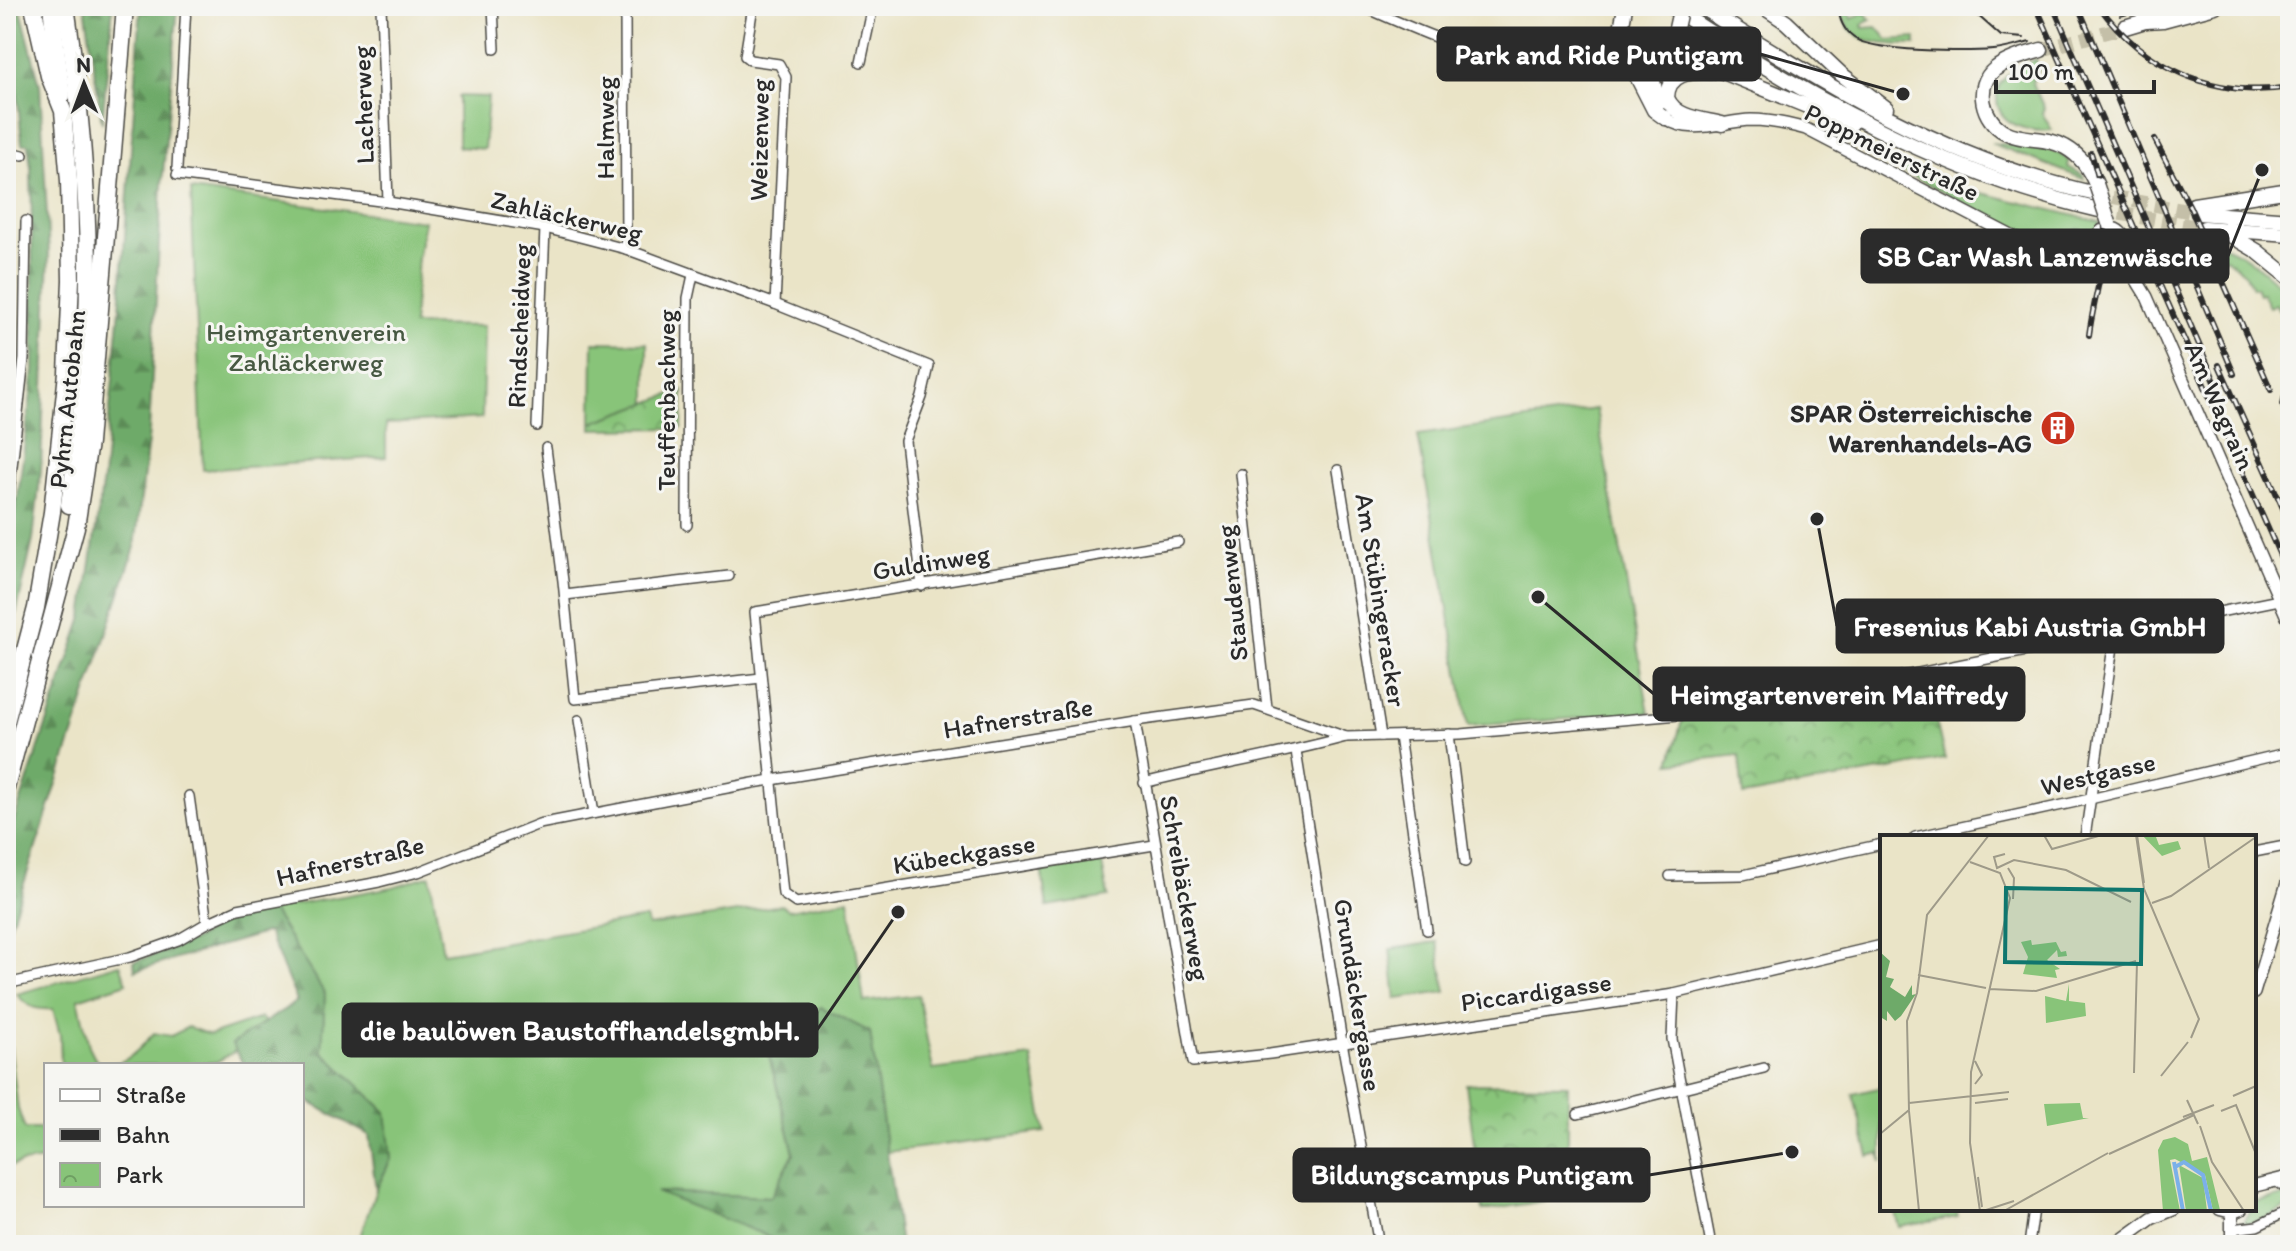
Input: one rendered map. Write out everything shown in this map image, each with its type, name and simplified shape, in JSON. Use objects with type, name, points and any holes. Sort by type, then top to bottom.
[{"type":"highway","name":"Pyhrn Autobahn","points":[[6,722],[36,608],[52,512],[67,373],[70,238],[63,111],[49,76],[33,6]]},
{"type":"highway","points":[[51,6],[61,72],[63,111]]},
{"type":"highway","points":[[59,594],[78,441],[88,275],[80,128],[66,6]]},
{"type":"highway","name":"Pyhrn Autobahn","points":[[6,788],[76,527],[89,443],[125,6]]},
{"type":"main road","points":[[1617,6],[1623,21],[1627,58],[1654,110],[1665,118]]},
{"type":"main road","points":[[1670,6],[1731,46],[1875,128],[1989,178],[2099,210]]},
{"type":"main road","points":[[1665,118],[1654,92],[1654,71],[1674,37],[1681,6]]},
{"type":"main road","points":[[1700,6],[1823,83],[1933,140],[2004,168],[2094,189]]},
{"type":"main road","points":[[1762,6],[1802,35],[1870,98],[1911,121],[1933,140]]},
{"type":"main road","points":[[2125,27],[2188,6]]},
{"type":"main road","points":[[2146,21],[2163,20],[2215,6]]},
{"type":"main road","points":[[1561,66],[1612,44],[1623,21]]},
{"type":"main road","points":[[2041,50],[2014,59],[1991,72],[1983,90],[1984,107],[1993,123],[2004,132],[2021,138],[2054,142],[2085,163],[2109,226]]},
{"type":"main road","points":[[1561,66],[1627,58],[1641,66],[1689,60],[1859,128],[1875,128]]},
{"type":"main road","points":[[1720,72],[1697,71],[1679,75],[1666,94],[1668,103],[1680,113],[1722,124]]},
{"type":"main road","points":[[2290,190],[2196,209],[2290,220]]},
{"type":"main road","points":[[2204,228],[2290,234]]},
{"type":"main road","points":[[2222,230],[2257,251],[2290,278]]},
{"type":"main road","points":[[2256,1186],[2290,1177]]},
{"type":"main road","points":[[2115,1245],[2152,1218],[2169,1211]]},
{"type":"main road","points":[[2231,1211],[2232,1245]]},
{"type":"street","name":"Zahläckerweg","points":[[186,6],[177,172],[545,228],[626,249],[929,366],[922,397],[905,441],[922,586]]},
{"type":"street","name":"Lacherweg","points":[[381,6],[388,202]]},
{"type":"street","points":[[493,6],[495,49]]},
{"type":"street","name":"Halmweg","points":[[625,6],[626,249]]},
{"type":"street","name":"Weizenweg","points":[[753,6],[745,56],[750,60],[779,64],[786,77],[775,304]]},
{"type":"street","points":[[861,62],[873,6]]},
{"type":"street","points":[[1362,6],[1497,58],[1536,67],[1561,66]]},
{"type":"street","name":"Poppmeierstraße","points":[[1665,118],[1688,127],[1765,121],[1806,129],[2021,241],[2061,249],[2096,246]]},
{"type":"street","points":[[6,151],[23,155]]},
{"type":"street","points":[[6,520],[24,359],[26,221]]},
{"type":"street","points":[[2109,226],[2123,236],[2124,247],[2114,257],[2106,257],[2098,252],[2096,246],[2099,234],[2109,226]]},
{"type":"street","name":"Rindscheidweg","points":[[537,426],[545,228]]},
{"type":"street","name":"Am Wagrain","points":[[2120,253],[2158,319],[2290,624]]},
{"type":"street","name":"Teuffenbachweg","points":[[687,525],[688,298],[693,275]]},
{"type":"street","points":[[2290,386],[2286,404],[2290,421]]},
{"type":"street","points":[[546,448],[575,699],[761,678]]},
{"type":"street","name":"Am Stübingeracker","points":[[1338,470],[1381,736]]},
{"type":"street","name":"Staudenweg","points":[[1241,474],[1267,708]]},
{"type":"street","name":"Guldinweg","points":[[783,894],[755,612],[1178,542]]},
{"type":"street","points":[[565,595],[729,576]]},
{"type":"street","name":"Hafnerstraße","points":[[6,984],[130,957],[178,940],[238,909],[418,872],[529,828],[772,781],[1135,721],[1254,705],[1346,737],[1449,734],[1719,710],[1852,687],[2279,600]]},
{"type":"street","points":[[2085,835],[2115,633]]},
{"type":"street","points":[[579,720],[594,813]]},
{"type":"street","name":"Schreibäckerweg","points":[[1135,721],[1193,1062]]},
{"type":"street","points":[[1449,734],[1465,862]]},
{"type":"street","points":[[1399,736],[1427,930]]},
{"type":"street","points":[[1144,783],[1236,760],[1296,751],[1346,737]]},
{"type":"street","name":"Grundäckergasse","points":[[1296,751],[1342,1042],[1379,1245]]},
{"type":"street","name":"Westgasse","points":[[1924,835],[2290,752]]},
{"type":"street","points":[[189,796],[207,923]]},
{"type":"street","points":[[1670,876],[1743,875],[1880,844]]},
{"type":"street","name":"Kübeckgasse","points":[[783,894],[796,903],[1154,845]]},
{"type":"street","points":[[2256,852],[2290,845]]},
{"type":"street","points":[[2256,986],[2290,873]]},
{"type":"street","name":"Piccardigasse","points":[[1193,1062],[1674,994],[1880,945]]},
{"type":"street","points":[[1674,994],[1672,1039],[1711,1245]]},
{"type":"street","points":[[1578,1114],[1764,1068]]},
{"type":"street","points":[[2276,1181],[2290,1192]]},
{"type":"street","points":[[2232,1229],[2257,1226],[2290,1210]]},
{"type":"street","points":[[2029,1245],[2034,1211]]},
{"type":"green space","points":[[6,6],[20,6],[40,85],[49,254],[41,470],[33,540],[6,659],[6,552],[18,496],[34,370],[31,167],[28,144],[22,144]]},
{"type":"green space","points":[[85,6],[113,6],[102,123]]},
{"type":"green space","points":[[141,6],[178,6],[162,185],[149,432],[135,547],[6,938],[6,844],[83,617],[103,479],[120,308]]},
{"type":"green space","points":[[1841,6],[1856,6],[1850,14],[1852,19],[1864,12],[1871,20],[1862,24],[1863,28],[1877,27],[1888,40],[1916,38],[1916,45],[1879,43],[1858,36],[1844,19]]},
{"type":"green space","points":[[2036,59],[2039,70],[2032,82],[2044,108],[2042,113],[2052,130],[2034,130],[2016,125],[2002,115],[1998,107],[1997,93],[2001,82]]},
{"type":"green space","points":[[458,96],[488,97],[484,149],[458,147]]},
{"type":"green space","points":[[1834,128],[1897,162],[1962,188],[2100,222],[2098,228],[2093,235],[2084,239],[2081,229],[2031,234],[1992,218],[1828,132]]},
{"type":"green space","points":[[1991,143],[2052,151],[2069,161],[2068,167],[2083,175],[2084,179]]},
{"type":"green space","name":"Heimgartenverein Zahläckerweg","points":[[191,190],[425,221],[418,258],[413,325],[484,326],[482,418],[386,424],[386,457],[203,470]]},
{"type":"green space","points":[[2214,243],[2236,251],[2264,271],[2290,293],[2290,306],[2278,309],[2276,304],[2269,307],[2262,293],[2258,294],[2255,287],[2252,288],[2246,274],[2226,258],[2221,260]]},
{"type":"green space","points":[[593,342],[647,343],[647,403],[592,423]]},
{"type":"green space","points":[[683,390],[682,428],[592,429],[592,423]]},
{"type":"green space","points":[[1596,409],[1649,713],[1468,726],[1418,435]]},
{"type":"green space","points":[[1926,680],[1945,759],[1743,796],[1739,755],[1670,763],[1682,721],[1825,700]]},
{"type":"green space","points":[[1101,858],[1108,897],[1047,907],[1041,868]]},
{"type":"green space","points":[[430,875],[443,953],[646,918],[648,926],[782,905],[789,910],[849,899],[864,1002],[918,995],[933,1070],[1032,1057],[1045,1132],[887,1152],[870,1032],[768,1052],[794,1153],[771,1197],[659,1192],[765,1235],[782,1245],[357,1245],[376,1190],[391,1159],[386,1112],[322,1051],[325,994],[271,909],[393,887]]},
{"type":"green space","points":[[271,909],[325,994],[322,1051],[386,1112],[391,1159],[376,1190],[369,1135],[304,1099],[304,1063],[243,1063],[232,1044],[297,1001],[268,932],[135,971],[134,962],[192,941],[225,921]]},
{"type":"green space","points":[[1437,942],[1446,992],[1396,999],[1390,949]]},
{"type":"green space","points":[[120,964],[127,983],[78,999],[89,1046],[97,1062],[102,1063],[61,1063],[60,1035],[53,1009],[33,1007],[17,994]]},
{"type":"green space","points":[[821,1007],[870,1032],[900,1245],[782,1245],[765,1235],[656,1192],[771,1197],[794,1153],[768,1052]]},
{"type":"green space","points":[[6,1012],[18,1109],[25,1129],[41,1129],[44,1121],[44,1160],[6,1168]]},
{"type":"green space","points":[[261,1018],[265,1022],[232,1044],[236,1051],[216,1062],[115,1063],[136,1052],[154,1033],[171,1036],[188,1027],[210,1035]]},
{"type":"green space","points":[[1466,1084],[1568,1085],[1568,1197],[1483,1211]]},
{"type":"green space","points":[[1880,1087],[1880,1153],[1869,1156],[1853,1094]]},
{"type":"green space","points":[[2284,1196],[2290,1199],[2290,1206],[2262,1220],[2242,1225],[2251,1211],[2256,1211],[2256,1202]]},
{"type":"green space","points":[[1895,1211],[1956,1211],[1958,1217],[1899,1227]]},
{"type":"tunnel","points":[[2041,50],[2125,27]]},
{"type":"tunnel","points":[[2092,193],[2198,213]]},
{"type":"tunnel","points":[[2099,210],[2204,228]]},
{"type":"tram line","points":[[1838,6],[1842,24],[1850,35],[1864,43],[1921,50],[1981,51],[2030,42]]},
{"type":"tram line","points":[[2120,16],[2158,6]]},
{"type":"tram line","points":[[1975,13],[2001,36],[2024,38]]},
{"type":"railway","points":[[2036,6],[2290,578]]},
{"type":"railway","points":[[2053,6],[2216,384]]},
{"type":"railway","points":[[2078,6],[2234,374]]},
{"type":"railway","points":[[2099,6],[2137,46],[2183,74],[2235,88],[2262,90],[2290,87]]},
{"type":"railway","points":[[2155,140],[2190,207],[2271,390]]},
{"type":"railway","points":[[2089,335],[2105,237],[2102,195],[2091,153]]},
{"type":"railway","points":[[2219,365],[2290,524]]},
{"type":"place","name":"Park and Ride Puntigam","points":[[1903,94]]},
{"type":"place","name":"SB Car Wash Lanzenwäsche","points":[[2262,170]]},
{"type":"place","name":"SPAR Österreichische Warenhandels-AG","points":[[2058,428]]},
{"type":"place","name":"Fresenius Kabi Austria GmbH","points":[[1817,519]]},
{"type":"place","name":"Heimgartenverein Maiffredy","points":[[1538,597]]},
{"type":"place","name":"die baulöwen BaustoffhandelsgmbH.","points":[[898,912]]},
{"type":"place","name":"Bildungscampus Puntigam","points":[[1792,1152]]}]
